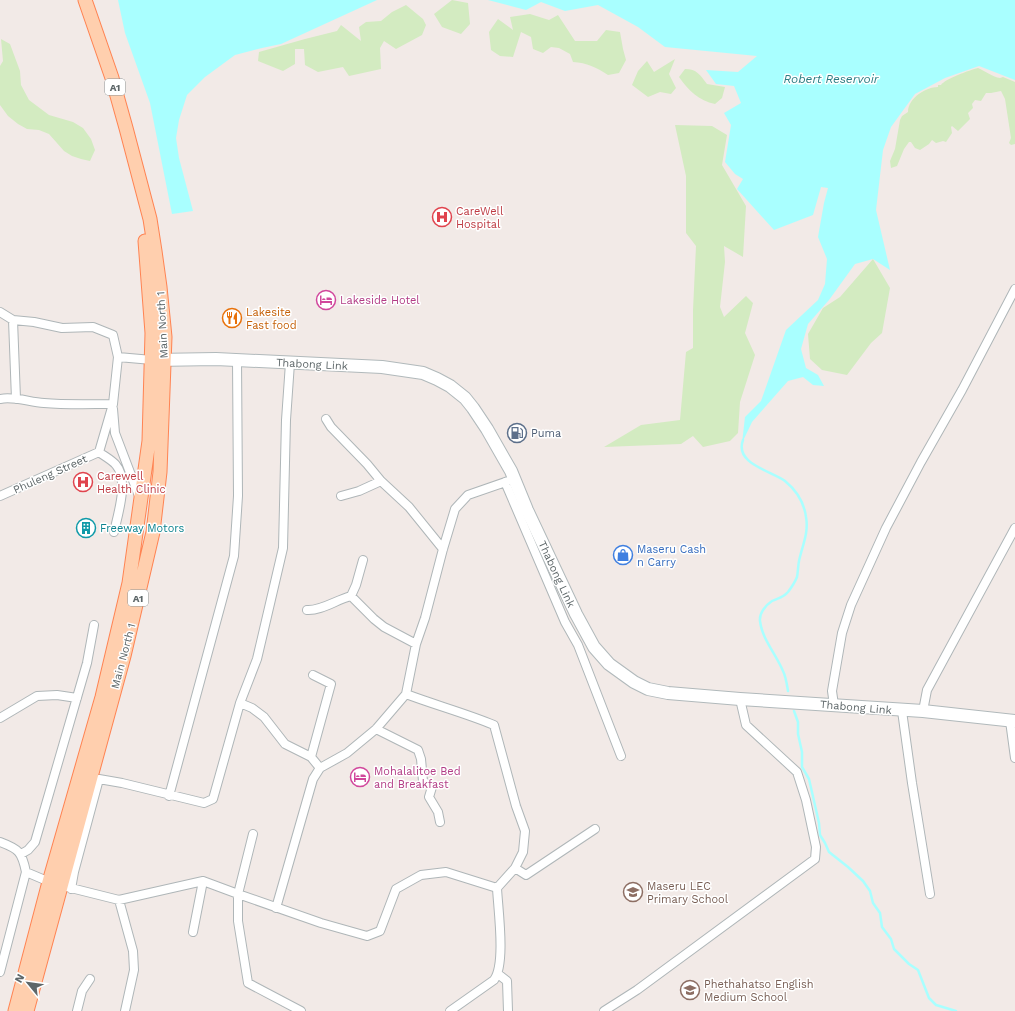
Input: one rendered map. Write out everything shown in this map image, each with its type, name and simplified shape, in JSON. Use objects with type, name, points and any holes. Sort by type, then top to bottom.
[{"type":"main road","name":"Main North 1","points":[[15,1011],[61,886],[102,697],[122,616],[129,582],[141,500],[158,360],[165,337],[160,287],[150,218],[112,78],[85,0]]},
{"type":"main road","name":"Thabong Link","points":[[158,360],[216,358],[290,363],[382,366],[423,373],[450,386],[465,398],[487,429],[510,481],[527,510],[576,614],[594,647],[609,664],[634,682],[648,689],[668,693],[902,711],[923,711],[1012,721]]},
{"type":"main road","name":"Main North 1","points":[[27,1011],[124,656],[153,532],[160,472],[158,360]]},
{"type":"street","points":[[834,705],[832,690],[833,683],[842,633],[851,605],[886,528],[962,390],[1015,289]]},
{"type":"street","points":[[0,312],[13,320],[16,399]]},
{"type":"street","name":"Phuleng Street","points":[[0,496],[99,452],[113,404],[118,357],[113,335],[93,327],[62,328],[34,322],[13,320]]},
{"type":"street","points":[[118,357],[158,360]]},
{"type":"street","points":[[169,796],[234,556],[238,496],[237,360]]},
{"type":"street","points":[[61,886],[74,872],[99,779],[122,783],[169,796],[204,803],[213,799],[240,703],[258,659],[282,548],[286,420],[290,363]]},
{"type":"street","points":[[0,398],[63,405],[113,404],[115,433],[141,500]]},
{"type":"street","points":[[326,419],[331,427],[367,464],[381,481],[409,507],[443,548]]},
{"type":"street","points":[[99,452],[116,465],[121,472],[123,481],[114,532]]},
{"type":"street","points":[[341,496],[359,491],[381,481]]},
{"type":"street","points":[[276,908],[313,779],[320,768],[347,753],[376,729],[406,694],[416,644],[425,618],[443,548],[455,509],[468,495],[510,481],[565,622],[578,645],[621,756]]},
{"type":"street","points":[[923,711],[926,690],[1015,528]]},
{"type":"street","points":[[307,610],[314,611],[351,596],[356,585],[363,560]]},
{"type":"street","points":[[351,596],[384,627],[416,644]]},
{"type":"street","points":[[21,854],[28,850],[35,842],[87,663],[94,625]]},
{"type":"street","points":[[311,757],[331,684],[313,675]]},
{"type":"street","points":[[406,694],[435,705],[470,715],[494,725],[516,806],[525,831],[523,852],[516,868],[497,888],[501,960],[498,974],[494,980],[450,1011]]},
{"type":"street","points":[[0,718],[37,696],[57,695],[77,698]]},
{"type":"street","points":[[604,1011],[637,990],[816,859],[816,847],[806,800],[797,772],[746,725],[740,699]]},
{"type":"street","points":[[240,703],[252,708],[264,717],[285,744],[311,757],[320,768]]},
{"type":"street","points":[[902,711],[930,894]]},
{"type":"street","points":[[1012,721],[1015,758]]},
{"type":"street","points":[[376,729],[418,750],[421,759],[423,781],[432,788],[429,797],[438,812],[440,822]]},
{"type":"street","points":[[516,868],[526,875],[595,829]]},
{"type":"street","points":[[253,834],[238,894],[238,921],[248,983],[301,1011]]},
{"type":"street","points":[[0,842],[14,847],[21,854],[26,872],[0,972]]},
{"type":"street","points":[[26,872],[61,886],[119,900],[204,881],[276,908],[367,936],[380,931],[396,889],[421,875],[446,872],[497,888]]},
{"type":"street","points":[[193,932],[204,881]]},
{"type":"street","points":[[119,900],[133,951],[134,970],[125,1011]]},
{"type":"street","points":[[498,974],[507,981],[508,1011]]},
{"type":"street","points":[[77,1011],[82,991],[90,979]]},
{"type":"green space","points":[[452,0],[468,3],[470,24],[461,34],[442,27],[434,14]]},
{"type":"green space","points":[[406,5],[423,19],[426,25],[422,35],[396,49],[384,41],[380,48],[381,69],[349,76],[343,67],[318,72],[305,65],[304,49],[295,49],[295,64],[283,71],[258,61],[259,52],[337,31],[341,25],[361,41],[359,27],[366,22],[381,21],[392,12]]},
{"type":"green space","points":[[530,14],[549,20],[558,15],[575,41],[597,41],[606,30],[620,32],[626,60],[619,73],[608,75],[583,63],[573,62],[570,54],[559,48],[551,47],[543,53],[533,49],[531,37],[521,32],[513,57],[500,56],[491,50],[489,32],[498,19],[513,30],[510,17]]},
{"type":"green space","points":[[1,39],[10,44],[20,71],[21,85],[29,100],[49,115],[73,122],[83,128],[91,139],[95,150],[90,161],[72,156],[64,151],[49,134],[39,130],[27,129],[8,116],[0,105],[0,66],[3,61]]},
{"type":"green space","points":[[675,59],[669,74],[676,88],[671,94],[660,92],[648,97],[632,85],[638,71],[647,61],[654,72]]},
{"type":"green space","points":[[978,68],[1000,78],[1003,77],[1015,82],[1015,144],[1011,145],[1009,143],[1011,138],[1005,99],[1001,91],[986,93],[981,101],[975,100],[972,104],[973,108],[968,113],[970,119],[958,131],[952,126],[951,127],[952,133],[946,142],[943,141],[936,143],[932,140],[920,150],[915,148],[911,142],[909,142],[904,149],[897,166],[891,168],[890,161],[895,149],[900,120],[902,116],[908,112],[914,98],[923,91],[938,87],[938,85],[941,85],[952,78]]},
{"type":"green space","points":[[685,69],[695,71],[707,84],[725,87],[722,98],[715,104],[699,98],[679,77]]},
{"type":"green space","points":[[675,125],[712,126],[727,135],[722,165],[746,206],[743,257],[724,246],[725,262],[720,307],[724,317],[746,296],[753,303],[745,333],[755,355],[740,402],[738,433],[730,441],[703,447],[693,436],[681,444],[604,447],[641,425],[680,420],[686,352],[693,348],[696,246],[686,233],[686,176]]},
{"type":"green space","points":[[873,259],[890,288],[882,333],[871,343],[847,375],[822,370],[810,359],[808,334],[823,308],[840,297]]},
{"type":"water","points":[[118,0],[377,0],[281,44],[235,55],[205,77],[187,95],[179,120],[176,138],[179,158],[193,211],[172,214],[150,103],[125,33]]},
{"type":"water","name":"Robert Reservoir","points":[[488,0],[1015,0],[1015,80],[979,66],[945,78],[915,94],[891,127],[883,150],[876,210],[890,270],[873,259],[855,264],[829,300],[808,324],[801,349],[806,368],[818,375],[824,386],[813,385],[803,377],[788,381],[752,422],[742,443],[745,417],[761,401],[786,330],[818,300],[825,284],[827,259],[818,237],[828,188],[821,187],[813,215],[774,230],[737,189],[743,179],[735,174],[725,162],[731,125],[724,113],[741,103],[734,86],[716,84],[706,70],[738,72],[757,56],[665,47],[638,27],[598,5],[565,11],[541,2],[526,10]]},
{"type":"waterway","points":[[743,440],[742,448],[744,455],[756,466],[785,481],[796,492],[801,501],[806,517],[807,529],[796,579],[786,594],[772,601],[765,607],[760,618],[763,634],[784,673],[788,691]]},
{"type":"waterway","points":[[794,711],[798,722],[798,734],[802,752],[802,767],[809,779],[819,823],[820,835],[829,852],[863,881],[870,891],[873,903],[880,913],[882,927],[891,939],[894,949],[909,964],[918,970],[929,998],[936,1005],[956,1011]]},
{"type":"place","name":"CareWell Hospital","points":[[442,217]]},
{"type":"place","name":"Lakeside Hotel","points":[[326,300]]},
{"type":"place","name":"Lakesite Fast food","points":[[232,318]]},
{"type":"place","name":"Puma","points":[[517,433]]},
{"type":"place","name":"Carewell Health Clinic","points":[[83,482]]},
{"type":"place","name":"Freeway Motors","points":[[86,528]]},
{"type":"place","name":"Maseru Cash n Carry","points":[[623,555]]},
{"type":"place","name":"Mohalalitoe Bed and Breakfast","points":[[360,777]]},
{"type":"place","name":"Maseru LEC Primary School","points":[[633,892]]},
{"type":"place","name":"Phethahatso English Medium School","points":[[690,990]]}]
